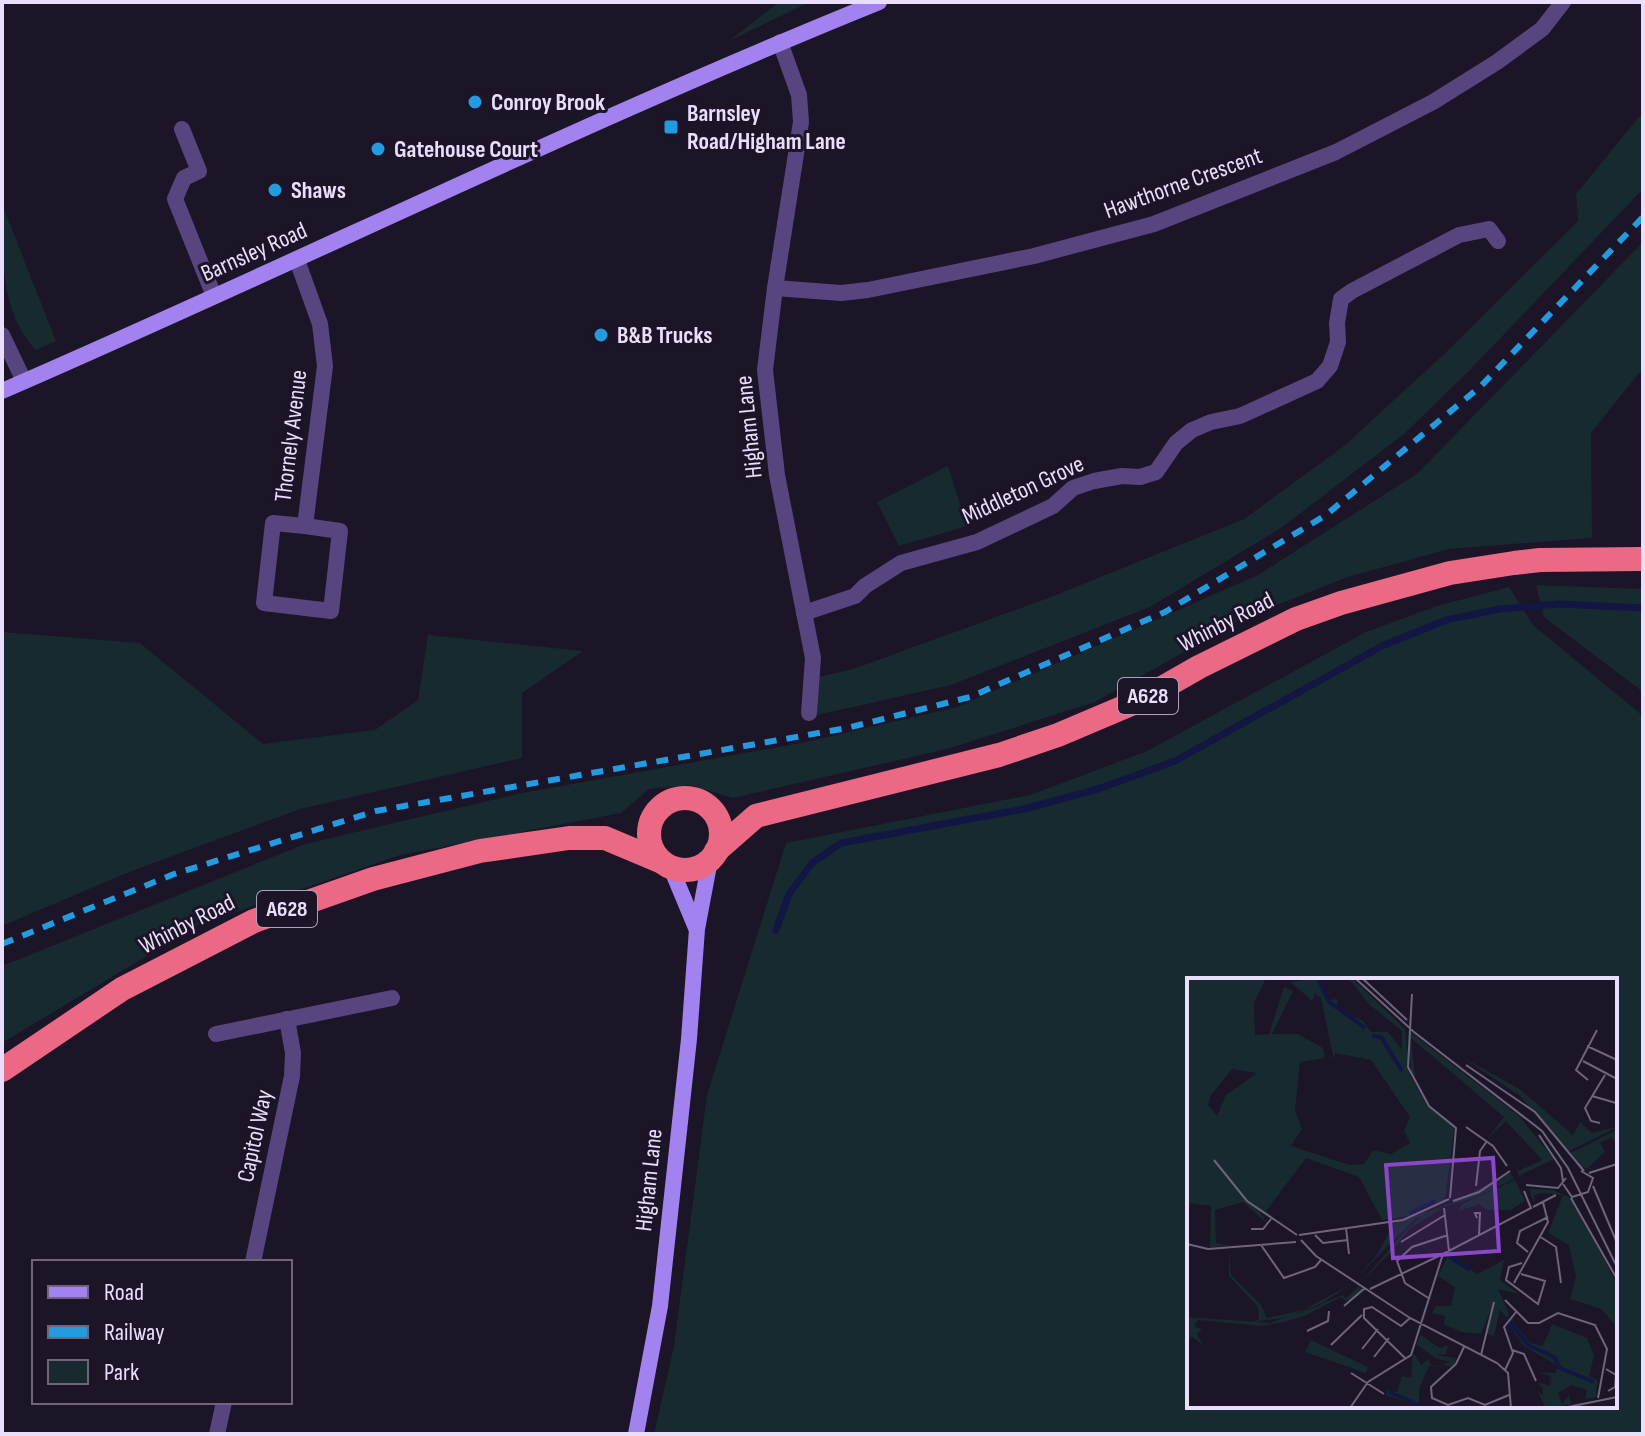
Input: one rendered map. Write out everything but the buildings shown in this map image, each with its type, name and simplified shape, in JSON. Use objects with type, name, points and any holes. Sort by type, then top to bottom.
[{"type":"highway","name":"Whinby Road","points":[[605,838],[675,800],[695,800],[756,816],[999,755],[1058,735],[1143,699],[1199,667],[1296,619],[1385,589],[1450,573],[1540,560],[1643,559]]},
{"type":"highway","points":[[695,800],[705,804],[718,821],[720,842],[713,856]]},
{"type":"highway","points":[[657,811],[651,820],[649,832],[654,854],[666,865]]},
{"type":"highway","name":"Whinby Road","points":[[2,1070],[122,989],[254,921],[373,879],[480,851],[569,838],[605,838],[666,865],[691,870],[713,856],[756,816]]},
{"type":"main road","name":"Barnsley Road","points":[[2,391],[470,179],[877,2]]},
{"type":"main road","name":"Higham Lane","points":[[636,1434],[660,1306],[689,1039],[697,929],[713,856]]},
{"type":"main road","name":"Higham Lane","points":[[666,865],[697,929]]},
{"type":"street","name":"Hawthorne Crescent","points":[[775,288],[841,293],[868,290],[1034,256],[1154,224],[1336,152],[1433,102],[1542,29],[1563,2]]},
{"type":"street","name":"Higham Lane","points":[[780,42],[799,95],[801,122],[765,370],[767,406],[783,510],[813,658],[809,713]]},
{"type":"street","points":[[182,129],[199,171],[184,178],[175,199],[214,296]]},
{"type":"street","name":"Middleton Grove","points":[[804,613],[855,596],[901,563],[990,536],[1053,506],[1073,488],[1094,481],[1122,476],[1140,477],[1156,472],[1176,443],[1192,430],[1240,416],[1317,381],[1330,366],[1338,342],[1341,299],[1352,291],[1459,235],[1489,229],[1498,241]]},
{"type":"street","name":"Thornely Avenue","points":[[297,260],[320,324],[325,366],[305,526]]},
{"type":"street","points":[[2,335],[24,381]]},
{"type":"street","name":"Thornely Avenue","points":[[273,523],[305,526],[340,531],[331,611],[264,603],[273,523]]},
{"type":"street","points":[[216,1034],[392,998]]},
{"type":"street","name":"Capitol Way","points":[[253,1260],[292,1076],[293,1053],[287,1019]]},
{"type":"street","points":[[217,1434],[224,1404]]},
{"type":"green space","points":[[780,2],[810,2],[729,41],[774,6]]},
{"type":"green space","points":[[1643,112],[1643,189],[1468,372],[1404,434],[1281,528],[1150,607],[951,685],[813,716],[819,677],[853,669],[1051,597],[1244,519],[1344,446],[1443,355],[1578,221],[1576,194]]},
{"type":"green space","points":[[2,204],[56,341],[36,350],[24,335],[9,301],[3,263]]},
{"type":"green space","points":[[1643,242],[1643,368],[1591,433],[1592,538],[1449,549],[1348,577],[1246,617],[1095,702],[947,749],[733,798],[690,785],[649,789],[621,813],[400,855],[198,925],[2,1043],[2,966],[305,844],[522,793],[806,742],[957,707],[1258,575],[1418,473]]},
{"type":"green space","points":[[948,466],[967,526],[899,546],[877,502]]},
{"type":"green space","points":[[1536,585],[1643,589],[1643,692],[1544,617]]},
{"type":"green space","points":[[1509,587],[1533,625],[1643,716],[1643,1434],[654,1434],[674,1346],[707,1095],[786,843],[1030,795],[1147,751],[1366,632],[1437,606]]},
{"type":"green space","points":[[2,632],[140,643],[263,744],[375,730],[418,700],[428,635],[583,651],[522,693],[522,758],[300,809],[129,872],[2,926]]},
{"type":"waterway","points":[[776,930],[789,894],[812,863],[841,843],[1024,809],[1098,789],[1175,761],[1382,646],[1446,620],[1500,609],[1559,604],[1643,608]]},
{"type":"railway","points":[[2,944],[174,874],[376,811],[847,728],[970,697],[1165,612],[1326,515],[1481,386],[1643,217]]},
{"type":"place","name":"Conroy Brook","points":[[475,102]]},
{"type":"place","name":"Barnsley Road/Higham Lane","points":[[671,127]]},
{"type":"place","name":"Gatehouse Court","points":[[378,149]]},
{"type":"place","name":"Shaws","points":[[275,190]]},
{"type":"place","name":"B&B Trucks","points":[[601,335]]}]
